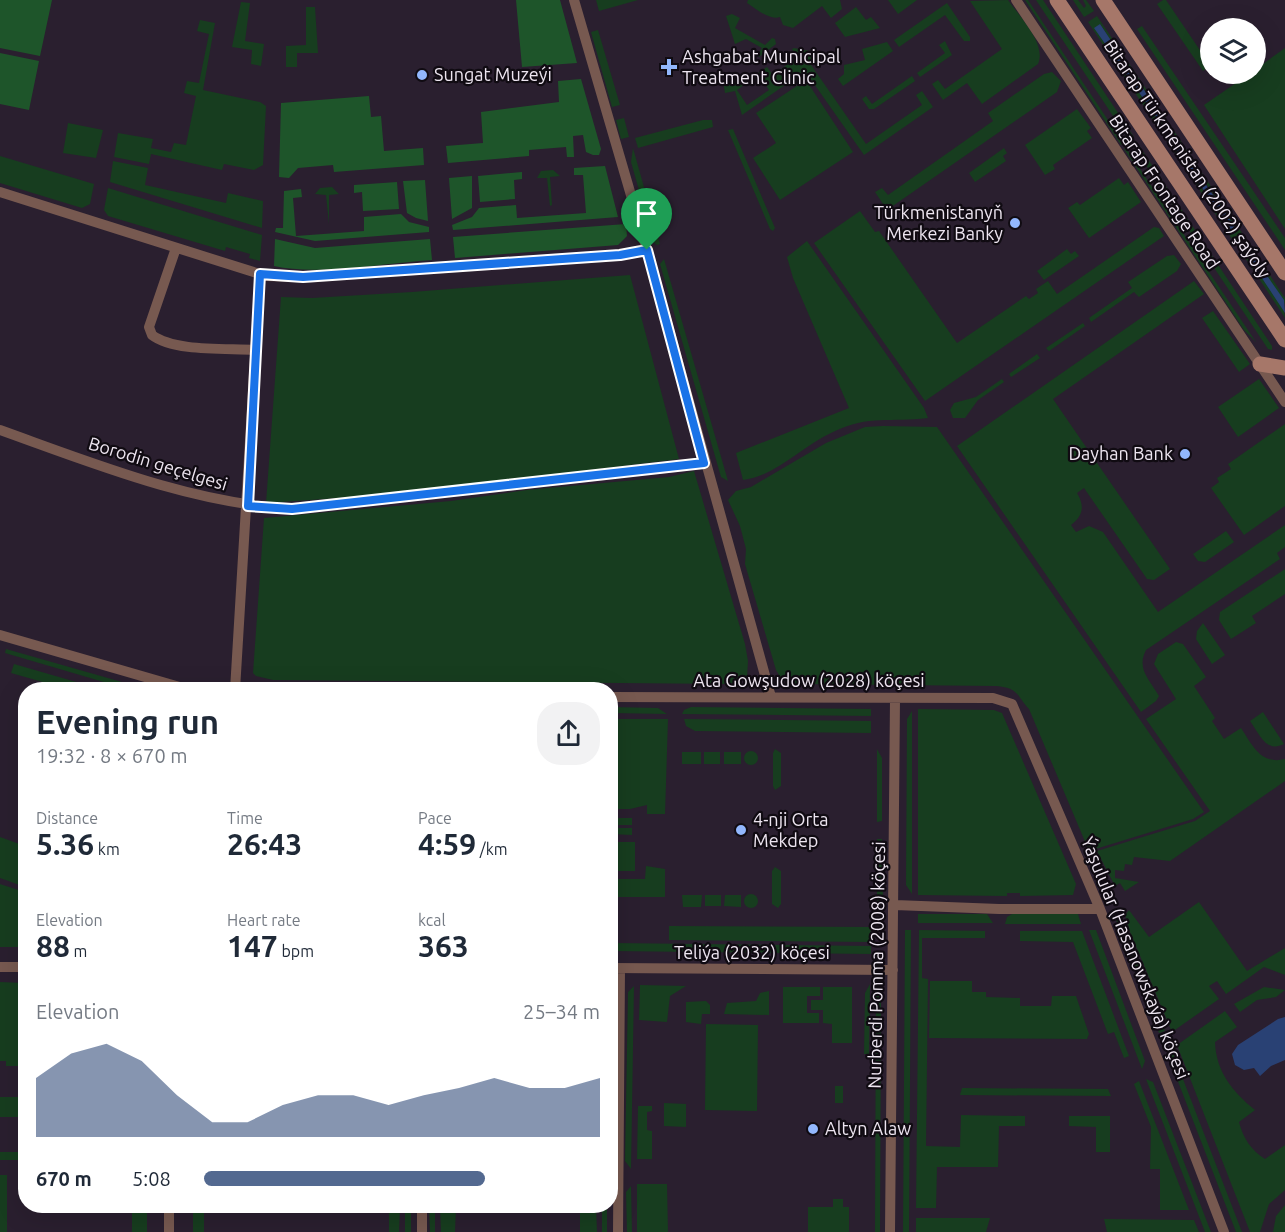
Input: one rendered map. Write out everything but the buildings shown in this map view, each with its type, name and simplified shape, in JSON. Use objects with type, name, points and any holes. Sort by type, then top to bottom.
[{"type":"main road","name":"Bitarap Türkmenistan (2002) şaýoly","points":[[1057,0],[1285,340]]},
{"type":"main road","name":"Bitarap Türkmenistan (2002) şaýoly","points":[[1103,0],[1285,273]]},
{"type":"main road","points":[[1260,364],[1285,369]]},
{"type":"street","points":[[574,0],[647,250],[704,463],[771,698]]},
{"type":"street","name":"Bitarap Frontage Road","points":[[1016,0],[1285,402]]},
{"type":"street","points":[[0,192],[260,274],[303,277],[620,255],[647,250]]},
{"type":"street","points":[[176,248],[149,327],[152,335],[168,344],[180,346],[256,350]]},
{"type":"street","points":[[236,682],[248,506],[260,274]]},
{"type":"street","name":"Borodin geçelgesi","points":[[0,430],[198,496],[248,506],[292,509],[704,463]]},
{"type":"street","points":[[0,635],[162,682]]},
{"type":"street","name":"Ata Gowşudow (2028) köçesi","points":[[618,697],[993,698],[1006,700]]},
{"type":"street","name":"Nurberdi Pomma (2008) köçesi","points":[[890,1232],[895,905],[895,699]]},
{"type":"street","name":"Ýaşulular (Hasanowskaýa) köçesi","points":[[1006,700],[1015,711],[1100,909],[1224,1232]]},
{"type":"street","points":[[895,905],[999,909],[1100,909]]},
{"type":"street","points":[[0,967],[18,967]]},
{"type":"street","name":"Teliýa (2032) köçesi","points":[[618,968],[893,970]]},
{"type":"street","points":[[169,1213],[169,1232]]},
{"type":"street","points":[[422,1213],[422,1232]]},
{"type":"street","points":[[618,1213],[618,1232]]},
{"type":"green space","points":[[0,0],[52,0],[40,56],[0,48]]},
{"type":"green space","points":[[516,0],[560,0],[577,63],[522,67]]},
{"type":"green space","points":[[596,0],[638,0],[599,11]]},
{"type":"green space","points":[[748,0],[840,0],[842,9],[831,18],[822,6],[793,28],[783,25],[780,17],[768,16],[759,11],[747,3]]},
{"type":"green space","points":[[888,0],[917,0],[898,14]]},
{"type":"green space","points":[[1008,0],[1035,39],[1040,56],[1038,64],[982,104],[967,83],[943,100],[932,84],[938,80],[945,89],[1002,49],[970,1]]},
{"type":"green space","points":[[1025,0],[1028,0],[1124,144],[1121,145]]},
{"type":"green space","points":[[1036,0],[1043,0],[1134,137],[1129,140]]},
{"type":"green space","points":[[1073,0],[1078,0],[1084,8],[1086,6],[1083,0],[1086,0],[1094,11],[1084,17]]},
{"type":"green space","points":[[1166,0],[1200,50],[1200,67],[1157,4]]},
{"type":"green space","points":[[241,2],[250,3],[245,41],[264,44],[261,66],[251,64],[252,50],[232,47]]},
{"type":"green space","points":[[947,3],[970,37],[970,41],[964,41],[945,15],[899,47],[894,40]]},
{"type":"green space","points":[[306,7],[315,7],[318,53],[297,53],[297,67],[286,67],[286,46],[306,45]]},
{"type":"green space","points":[[856,7],[866,20],[871,17],[880,28],[845,37],[835,23]]},
{"type":"green space","points":[[732,14],[740,18],[735,28],[765,45],[772,38],[775,39],[776,44],[759,57],[757,55],[762,48],[746,39],[735,44],[726,16]]},
{"type":"green space","points":[[1097,16],[1169,123],[1159,129],[1088,22]],"holes":[[[1100,24],[1162,116],[1159,121],[1103,41],[1098,31]]]},
{"type":"green space","points":[[200,20],[215,23],[203,90],[260,102],[266,106],[263,165],[254,170],[224,164],[222,170],[151,154],[149,164],[114,157],[118,133],[153,139],[151,148],[171,152],[174,143],[186,145],[196,96],[184,93],[187,81],[199,83],[209,34],[197,31]]},
{"type":"green space","points":[[1142,26],[1285,238],[1285,250],[1137,29]]},
{"type":"green space","points":[[598,30],[620,105],[612,107],[591,32]]},
{"type":"green space","points":[[945,41],[952,55],[920,77],[917,73],[945,53],[939,45]]},
{"type":"green space","points":[[887,42],[893,51],[843,86],[838,79],[844,74],[844,65],[865,60],[862,49]]},
{"type":"green space","points":[[1285,48],[1285,229],[1204,105],[1234,84],[1266,84],[1266,62]]},
{"type":"green space","points":[[792,49],[815,52],[818,56],[809,62],[866,144],[922,105],[916,95],[922,91],[933,107],[864,155],[805,71],[742,115],[735,91],[725,93],[723,82],[739,78],[748,82],[737,90],[747,105],[769,90],[758,73],[767,67],[773,75],[796,58]]},
{"type":"green space","points":[[0,53],[39,61],[29,110],[0,104]]},
{"type":"green space","points":[[1052,72],[1061,81],[1057,92],[887,210],[875,192],[882,188],[888,195],[993,121],[988,113],[1044,74]]},
{"type":"green space","points":[[912,76],[915,81],[874,109],[869,109],[862,99],[866,96],[872,104]]},
{"type":"green space","points":[[581,79],[601,149],[599,155],[586,152],[583,135],[573,136],[574,157],[567,157],[566,147],[529,150],[529,156],[448,163],[446,146],[483,143],[481,112],[559,102],[558,81]]},
{"type":"green space","points":[[806,80],[853,152],[780,200],[753,158],[776,143],[756,113]]},
{"type":"green space","points":[[369,96],[371,117],[381,116],[384,151],[423,148],[424,165],[334,172],[333,165],[298,168],[289,178],[279,177],[281,103]]},
{"type":"green space","points":[[1077,109],[1091,128],[1087,131],[1092,138],[1053,165],[1055,169],[1045,175],[1025,145]]},
{"type":"green space","points":[[624,118],[629,137],[621,139],[616,120]]},
{"type":"green space","points":[[703,120],[712,120],[713,127],[638,148],[635,138]]},
{"type":"green space","points":[[68,123],[103,130],[96,158],[63,153]]},
{"type":"green space","points":[[1172,128],[1242,233],[1232,239],[1163,135]],"holes":[[[1175,137],[1233,227],[1230,229],[1178,154],[1173,144]]]},
{"type":"green space","points":[[733,129],[775,228],[773,231],[770,229],[728,130]]},
{"type":"green space","points":[[1136,141],[1272,346],[1272,350],[1268,349],[1132,144]]},
{"type":"green space","points":[[633,148],[660,244],[657,245],[654,243],[631,162]]},
{"type":"green space","points":[[1004,148],[1007,153],[1003,156],[1006,161],[975,182],[969,173]]},
{"type":"green space","points":[[1126,148],[1256,342],[1244,330],[1124,149]]},
{"type":"green space","points":[[0,156],[94,184],[90,204],[82,208],[0,183]]},
{"type":"green space","points":[[113,161],[148,168],[145,185],[226,203],[228,193],[263,201],[262,228],[110,182]]},
{"type":"green space","points":[[605,166],[618,217],[453,230],[452,225],[472,217],[479,208],[516,205],[517,218],[586,213],[583,175],[574,175],[574,168]]},
{"type":"green space","points":[[553,170],[560,176],[550,177],[552,205],[550,206],[547,178],[537,178],[541,171]]},
{"type":"green space","points":[[522,172],[522,179],[514,180],[515,199],[480,202],[478,176]]},
{"type":"green space","points":[[472,176],[472,208],[452,219],[449,178]]},
{"type":"green space","points":[[1119,178],[1124,185],[1128,182],[1141,202],[1089,238],[1068,208],[1077,202],[1080,205]]},
{"type":"green space","points":[[425,180],[428,221],[407,213],[403,181]]},
{"type":"green space","points":[[397,182],[399,209],[363,211],[362,192],[354,193],[354,185]]},
{"type":"green space","points":[[332,187],[339,194],[329,195],[329,224],[326,195],[315,194],[320,188]]},
{"type":"green space","points":[[108,188],[262,235],[260,261],[249,258],[250,254],[226,247],[225,251],[108,216],[104,210]]},
{"type":"green space","points":[[301,189],[302,197],[293,198],[296,236],[364,231],[364,217],[401,214],[409,222],[429,227],[429,232],[315,241],[275,232],[276,228],[283,228],[284,191]]},
{"type":"green space","points":[[860,211],[875,232],[879,231],[957,343],[1026,296],[1029,299],[1038,293],[1036,289],[1048,281],[1057,294],[1154,227],[1159,228],[1164,236],[925,401],[814,243]]},
{"type":"green space","points":[[626,224],[627,236],[618,245],[455,258],[453,237]]},
{"type":"green space","points":[[275,239],[315,248],[430,239],[432,260],[352,268],[291,269],[274,266]]},
{"type":"green space","points":[[807,241],[924,408],[928,418],[869,421],[846,426],[822,438],[767,473],[743,480],[736,453],[849,408],[793,278],[787,257]]},
{"type":"green space","points":[[1247,241],[1285,298],[1285,304],[1251,252],[1248,254],[1284,309],[1285,318],[1238,247]]},
{"type":"green space","points":[[1067,249],[1071,254],[1075,251],[1079,256],[1044,280],[1037,271]]},
{"type":"green space","points":[[1174,255],[1181,264],[1177,271],[1139,297],[1134,292],[1091,322],[1089,318],[1132,288],[1128,282],[1167,256]]},
{"type":"green space","points":[[664,259],[728,481],[721,477],[660,264]]},
{"type":"green space","points":[[630,275],[679,459],[397,494],[266,503],[281,297],[312,298],[412,292]]},
{"type":"green space","points":[[1194,281],[1204,294],[1053,399],[1170,569],[1154,580],[1147,579],[1084,488],[1077,493],[1082,511],[1071,525],[1076,532],[1089,526],[1103,532],[1158,612],[1285,525],[1285,547],[1277,553],[1280,559],[1146,650],[1143,657],[1143,669],[1159,696],[1141,712],[957,446]]},
{"type":"green space","points":[[1213,311],[1250,364],[1239,372],[1202,318]]},
{"type":"green space","points":[[1083,323],[1085,326],[1049,351],[1046,348]]},
{"type":"green space","points":[[1037,354],[1040,358],[1011,377],[1009,374]]},
{"type":"green space","points":[[1002,379],[1004,382],[978,400],[965,418],[953,418],[950,410],[954,403],[976,397]]},
{"type":"green space","points":[[1259,379],[1279,408],[1238,437],[1218,407]]},
{"type":"green space","points":[[1285,424],[1285,506],[1244,535],[1211,488],[1219,482],[1217,478],[1231,469],[1228,464]]},
{"type":"green space","points":[[865,427],[937,427],[1204,812],[1193,819],[1089,851],[1029,709],[1013,690],[996,686],[797,684],[782,680],[776,670],[745,564],[746,549],[740,526],[728,500],[736,491],[751,487],[826,443]]},
{"type":"green space","points":[[694,471],[745,644],[748,661],[747,678],[729,684],[273,680],[256,676],[253,673],[264,518],[451,501],[527,490],[669,477]]},
{"type":"green space","points":[[1226,531],[1234,542],[1205,562],[1198,561],[1193,554]]},
{"type":"green space","points":[[1285,569],[1285,594],[1252,616],[1256,623],[1231,639],[1219,620],[1220,612]]},
{"type":"green space","points":[[1203,623],[1225,655],[1212,664],[1196,639],[1197,631]]},
{"type":"green space","points":[[1176,642],[1183,644],[1206,677],[1194,686],[1215,718],[1212,721],[1224,739],[1241,728],[1264,757],[1285,759],[1285,781],[1170,861],[1134,857],[1132,865],[1125,864],[1124,871],[1115,870],[1115,878],[1139,882],[1125,891],[1120,883],[1115,886],[1097,851],[1195,821],[1210,811],[1146,719],[1176,699],[1154,664],[1158,654]]},
{"type":"green space","points":[[6,649],[122,682],[104,682],[5,653]]},
{"type":"green space","points":[[14,664],[76,682],[43,682],[11,673]]},
{"type":"green space","points":[[618,707],[658,708],[667,714],[618,713]]},
{"type":"green space","points":[[691,707],[871,709],[871,716],[682,714],[684,710]]},
{"type":"green space","points":[[918,709],[994,710],[1002,713],[1076,884],[1073,895],[1020,896],[1020,893],[1007,893],[1007,896],[918,895]]},
{"type":"green space","points":[[912,711],[912,894],[906,885],[907,719]]},
{"type":"green space","points":[[1263,712],[1284,744],[1272,746],[1264,741],[1257,732],[1250,721]]},
{"type":"green space","points":[[618,719],[668,719],[665,814],[647,814],[647,805],[618,809]]},
{"type":"green space","points":[[684,719],[871,721],[871,733],[695,731],[686,726]]},
{"type":"green space","points":[[775,749],[781,753],[781,786],[775,790],[773,753]]},
{"type":"green space","points":[[877,749],[882,758],[882,821],[877,822]]},
{"type":"green space","points":[[751,751],[756,753],[758,758],[756,763],[751,765],[746,763],[744,758],[746,753]]},
{"type":"green space","points":[[682,752],[701,752],[701,764],[682,764]]},
{"type":"green space","points":[[704,752],[720,752],[720,764],[704,764]]},
{"type":"green space","points":[[724,752],[741,752],[741,764],[724,764]]},
{"type":"green space","points":[[618,818],[632,818],[632,825],[618,825]]},
{"type":"green space","points":[[618,828],[632,828],[632,835],[618,834]]},
{"type":"green space","points":[[0,837],[18,843],[18,884],[0,878]]},
{"type":"green space","points":[[877,839],[882,839],[883,897],[877,911]]},
{"type":"green space","points":[[618,842],[635,842],[635,871],[618,871]]},
{"type":"green space","points":[[646,866],[665,869],[665,897],[618,897],[618,879],[645,879]]},
{"type":"green space","points":[[775,867],[781,871],[781,904],[778,908],[772,904],[772,871]]},
{"type":"green space","points":[[0,884],[18,890],[18,947],[0,947]]},
{"type":"green space","points":[[751,894],[756,896],[758,901],[756,906],[751,908],[746,906],[744,901],[746,896]]},
{"type":"green space","points":[[682,895],[702,895],[701,907],[683,907]]},
{"type":"green space","points":[[705,895],[721,895],[721,906],[705,906]]},
{"type":"green space","points":[[725,895],[741,895],[741,907],[724,906]]},
{"type":"green space","points":[[1199,902],[1247,971],[1285,948],[1285,975],[1264,967],[1226,994],[1217,981],[1209,986],[1219,999],[1172,1032],[1125,915],[1129,910],[1149,937]]},
{"type":"green space","points":[[918,914],[987,914],[993,923],[918,923]]},
{"type":"green space","points":[[1012,914],[1078,914],[1081,924],[1005,924],[1007,917]]},
{"type":"green space","points":[[1121,915],[1165,1031],[1159,1033],[1115,917]]},
{"type":"green space","points":[[669,926],[871,927],[870,942],[669,940]]},
{"type":"green space","points":[[905,930],[911,930],[909,1232],[903,1232]]},
{"type":"green space","points":[[919,930],[985,931],[985,938],[922,938],[922,978],[928,979],[926,1146],[960,1147],[961,1115],[1025,1116],[1025,1126],[999,1126],[998,1167],[937,1167],[936,1208],[916,1208]]},
{"type":"green space","points":[[1089,930],[1096,930],[1145,1061],[1142,1069]]},
{"type":"green space","points":[[1020,931],[1082,931],[1129,1056],[1124,1058],[1114,1032],[1108,1034],[1073,942],[1020,941]]},
{"type":"green space","points":[[618,943],[871,946],[871,954],[618,951]]},
{"type":"green space","points":[[930,981],[972,981],[972,992],[986,992],[986,997],[1020,998],[1020,1006],[1051,1006],[1052,996],[1076,996],[1089,1034],[1087,1039],[929,1038]]},
{"type":"green space","points":[[0,982],[18,983],[18,1066],[6,1066],[6,1061],[0,1061]]},
{"type":"green space","points":[[870,984],[869,1054],[864,1054],[865,993]]},
{"type":"green space","points":[[640,985],[686,986],[670,996],[667,1022],[639,1020]]},
{"type":"green space","points":[[876,985],[881,994],[880,1232],[875,1232]]},
{"type":"green space","points":[[634,986],[631,1169],[625,1161],[628,992]]},
{"type":"green space","points":[[783,987],[820,987],[820,996],[807,996],[807,1013],[819,1013],[819,1023],[783,1023]]},
{"type":"green space","points":[[823,987],[852,987],[852,1043],[832,1043],[832,1024],[823,1023],[823,1010],[811,1010],[811,1000],[823,1000]]},
{"type":"green space","points":[[1264,987],[1285,990],[1276,997],[1257,1000],[1240,1012],[1234,1004]]},
{"type":"green space","points":[[769,991],[769,1015],[724,1014],[727,1003],[756,1001],[760,993]]},
{"type":"green space","points":[[706,1001],[710,1005],[710,1014],[702,1014],[701,1024],[686,1022],[686,1002]]},
{"type":"green space","points":[[1225,1011],[1237,1027],[1215,1042],[1219,1063],[1233,1088],[1255,1110],[1239,1122],[1243,1133],[1252,1148],[1265,1159],[1285,1145],[1285,1190],[1269,1204],[1260,1232],[1250,1232],[1177,1045]]},
{"type":"green space","points":[[706,1024],[758,1025],[757,1111],[705,1110]]},
{"type":"green space","points":[[1171,1048],[1242,1232],[1236,1232],[1167,1053]]},
{"type":"green space","points":[[1146,1079],[1153,1082],[1211,1232],[1205,1232]]},
{"type":"green space","points":[[1139,1081],[1189,1210],[1160,1210],[1160,1169],[1150,1169],[1151,1127],[1134,1084]]},
{"type":"green space","points":[[835,1086],[843,1086],[843,1103],[835,1103]]},
{"type":"green space","points":[[962,1088],[1108,1089],[1111,1096],[960,1095]]},
{"type":"green space","points":[[0,1097],[18,1097],[18,1117],[0,1117]]},
{"type":"green space","points":[[664,1103],[686,1104],[686,1127],[664,1126]]},
{"type":"green space","points":[[638,1106],[652,1106],[652,1111],[647,1112],[647,1130],[652,1131],[652,1159],[637,1159]]},
{"type":"green space","points":[[1069,1116],[1110,1116],[1110,1152],[1096,1152],[1096,1127],[1069,1126]]},
{"type":"green space","points":[[0,1152],[18,1152],[18,1160],[0,1160]]},
{"type":"green space","points":[[0,1175],[7,1175],[7,1232],[0,1232]]},
{"type":"green space","points":[[637,1184],[667,1184],[668,1232],[637,1232]]},
{"type":"green space","points":[[631,1186],[632,1232],[627,1232],[626,1192]]},
{"type":"green space","points":[[833,1199],[843,1199],[843,1207],[849,1207],[849,1232],[808,1232],[808,1207],[833,1207]]},
{"type":"green space","points":[[1285,1205],[1285,1232],[1273,1232],[1276,1216]]},
{"type":"green space","points":[[132,1213],[147,1213],[147,1232],[132,1232]]},
{"type":"green space","points":[[193,1213],[204,1213],[204,1232],[193,1232]]},
{"type":"green space","points":[[389,1213],[400,1213],[399,1232],[389,1232]]},
{"type":"green space","points":[[405,1213],[411,1213],[411,1232],[405,1232]]},
{"type":"green space","points":[[429,1213],[435,1213],[435,1232],[430,1232]]},
{"type":"green space","points":[[440,1213],[456,1213],[455,1232],[441,1232]]},
{"type":"green space","points":[[580,1213],[596,1213],[597,1232],[580,1232]]},
{"type":"green space","points":[[602,1213],[607,1213],[607,1232],[602,1232]]},
{"type":"green space","points":[[916,1218],[990,1218],[986,1232],[916,1232]]},
{"type":"green space","points":[[1104,1219],[1194,1220],[1199,1232],[1107,1232]]},
{"type":"water","points":[[1100,24],[1162,117],[1159,121],[1094,28]]},
{"type":"water","points":[[1173,137],[1237,230],[1234,234],[1170,141]]},
{"type":"water","points":[[1247,247],[1284,300],[1285,313],[1244,251]]},
{"type":"water","points":[[1285,1017],[1285,1060],[1271,1066],[1260,1076],[1254,1068],[1244,1070],[1235,1065],[1232,1054],[1238,1045],[1278,1019]]},
{"type":"place","name":"Ashgabat Municipal Treatment Clinic","points":[[669,67]]},
{"type":"place","name":"Sungat Muzeýi","points":[[422,75]]},
{"type":"place","name":"Türkmenistanyň Merkezi Banky","points":[[1015,223]]},
{"type":"place","name":"Dayhan Bank","points":[[1185,454]]},
{"type":"place","name":"4-nji Orta Mekdep","points":[[741,830]]},
{"type":"place","name":"Altyn Alaw","points":[[813,1129]]},
{"type":"route","points":[[647,250],[704,463],[292,509],[248,506],[260,274],[303,277],[620,255],[647,250]]}]
